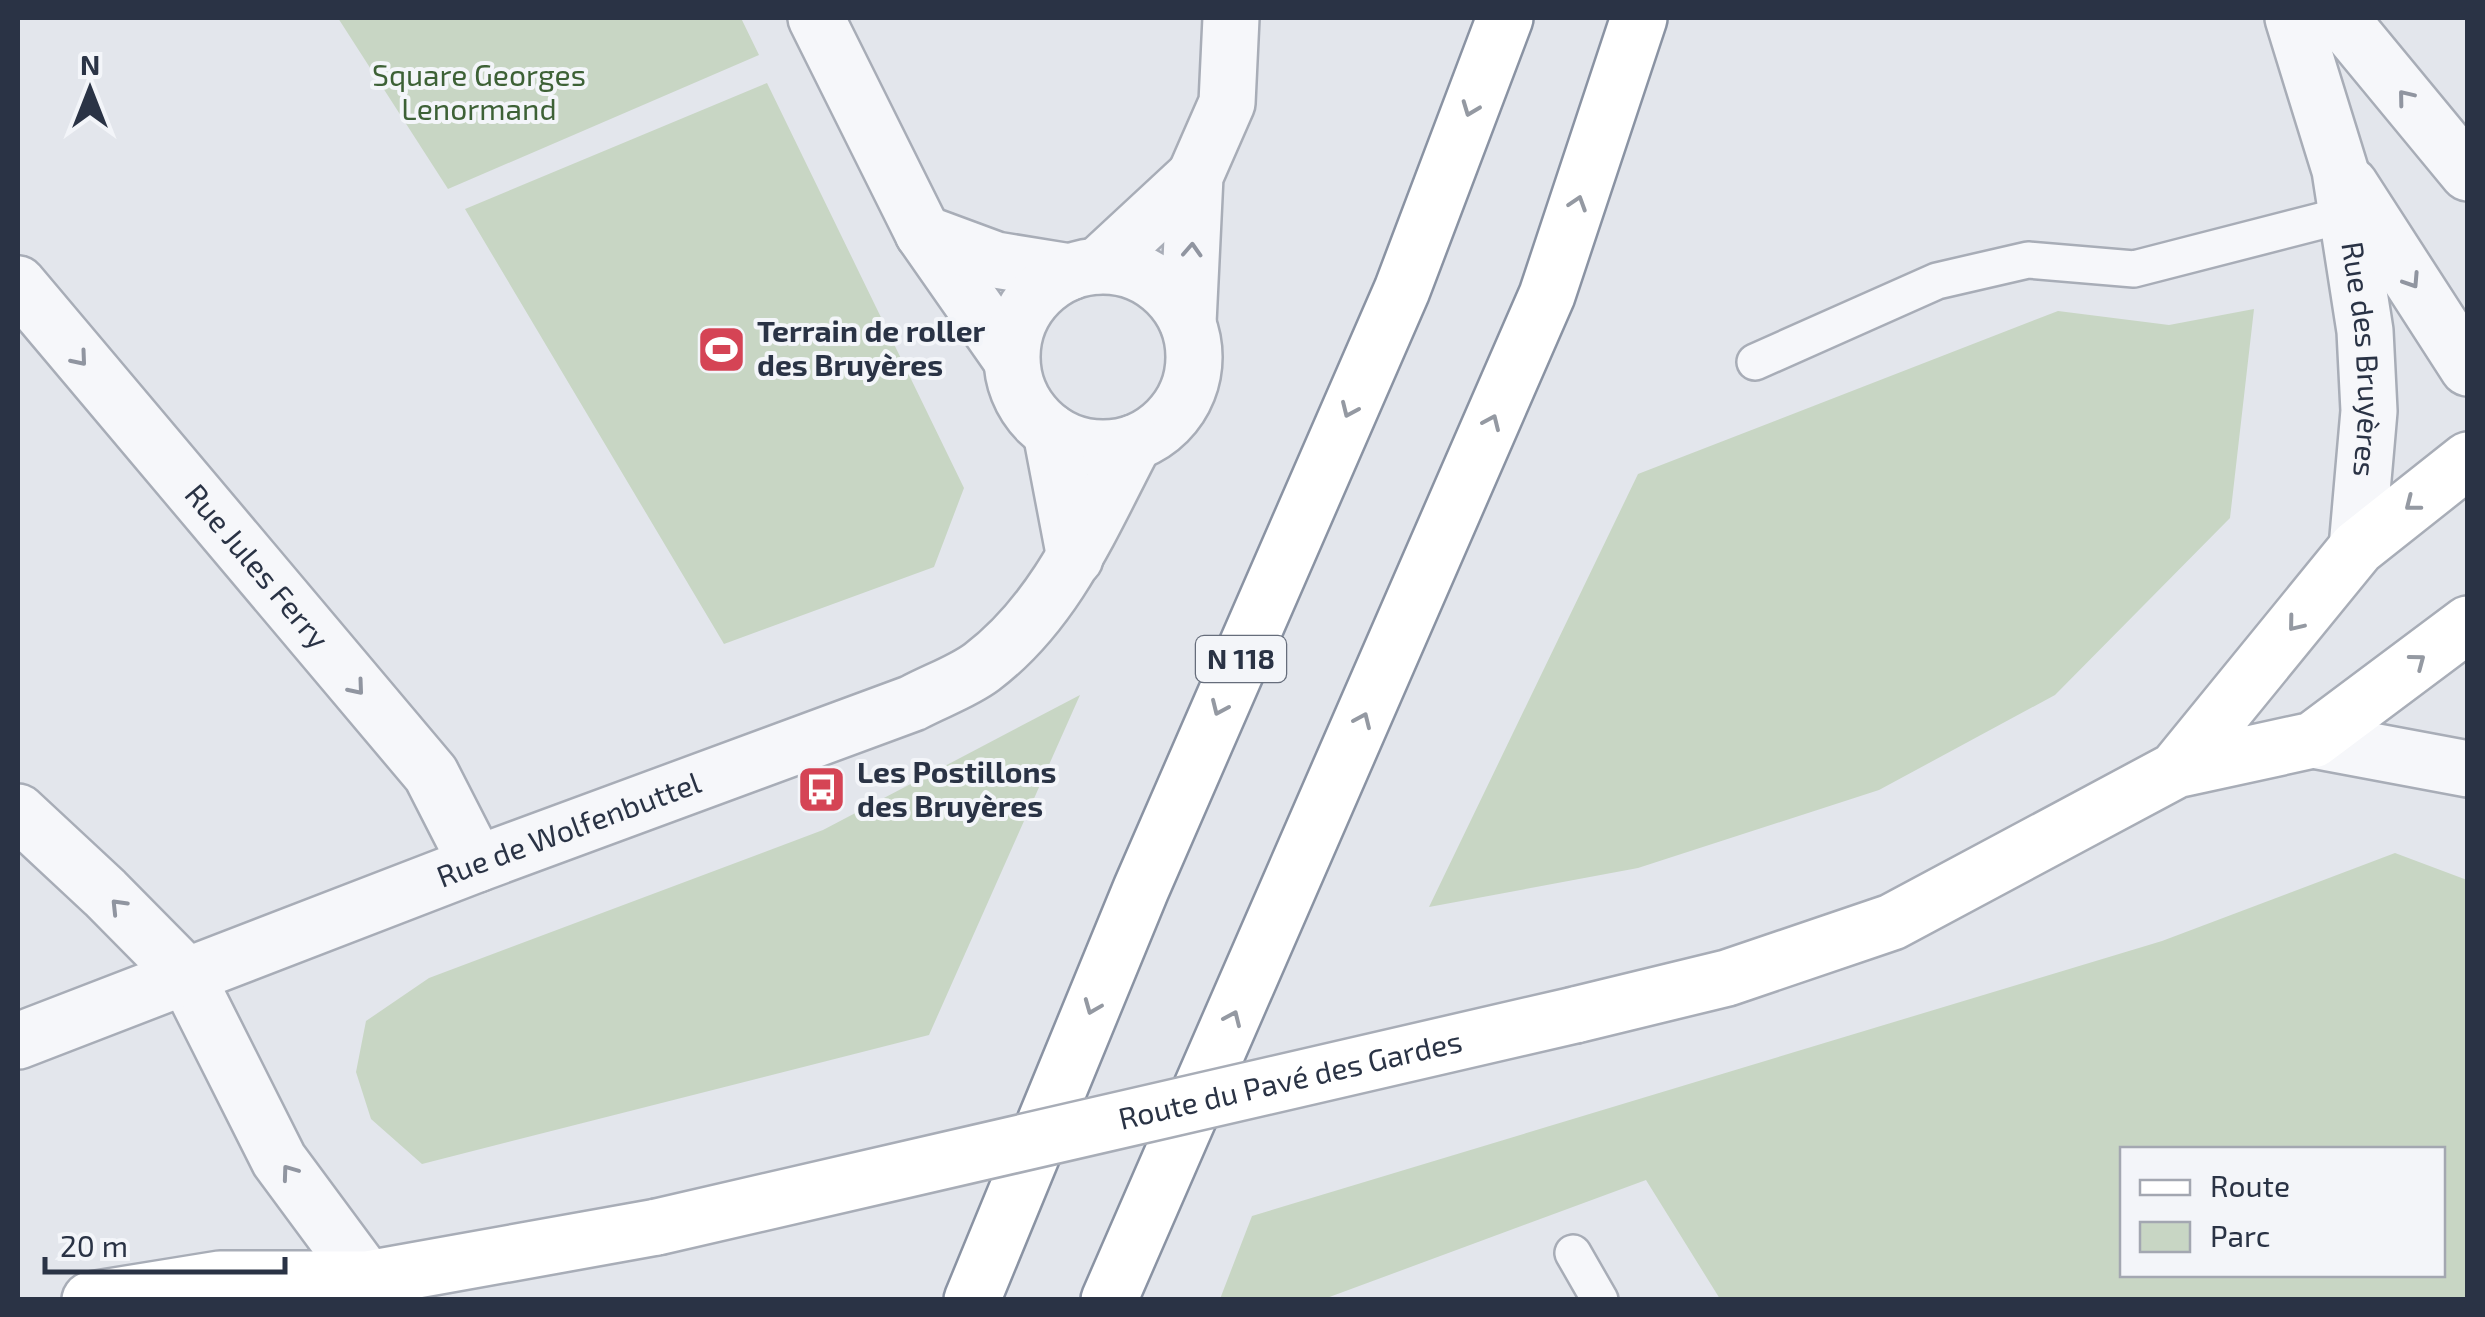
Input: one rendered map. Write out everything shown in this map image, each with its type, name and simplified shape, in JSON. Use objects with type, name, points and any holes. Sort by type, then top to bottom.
[{"type":"main road","name":"N 118","points":[[972,1300],[1140,889],[1402,290],[1504,18]]},
{"type":"main road","points":[[1109,1300],[1548,296],[1640,18]]},
{"type":"main road","name":"Route du Pavé des Gardes","points":[[2176,770],[2357,548],[2468,460]]},
{"type":"main road","name":"Route du Pavé des Gardes","points":[[90,1300],[220,1279],[372,1288],[657,1227],[1727,978],[1892,922],[2176,770],[2313,740],[2468,624]]},
{"type":"main road","points":[[1152,1204],[1152,1300]]},
{"type":"street","points":[[816,18],[923,233],[1012,359]]},
{"type":"street","points":[[1195,176],[1084,269],[1046,286],[1026,306],[1015,332],[1012,359],[1017,387],[1030,412],[1051,432],[1076,444],[1104,448],[1134,443],[1159,428],[1178,407],[1191,380],[1194,353],[1188,324],[1195,176],[1227,102],[1231,18]]},
{"type":"street","name":"Rue des Bruyères","points":[[2293,18],[2344,192],[2364,332],[2369,411],[2357,548]]},
{"type":"street","points":[[2340,18],[2468,172]]},
{"type":"street","name":"Rue des Bruyères","points":[[2344,192],[2468,368]]},
{"type":"street","points":[[923,233],[996,260],[1126,269],[1151,280],[1173,300],[1188,324]]},
{"type":"street","name":"Rue Jules Ferry","points":[[18,284],[430,774],[477,864]]},
{"type":"street","points":[[1051,432],[1075,558]]},
{"type":"street","name":"Rue de Wolfenbuttel","points":[[18,1041],[913,702],[981,668],[1037,616],[1075,558],[1134,443]]},
{"type":"street","points":[[2313,740],[2468,770]]},
{"type":"street","points":[[18,812],[106,893],[186,975],[280,1160],[372,1288]]},
{"type":"lane","points":[[1755,362],[1937,281],[2028,260],[2134,269],[2344,192]]},
{"type":"lane","points":[[1573,1253],[1600,1300]]},
{"type":"green space","name":"Square Georges Lenormand","points":[[338,18],[741,18],[759,55],[448,189]]},
{"type":"green space","name":"Terrain de roller des Bruyères","points":[[767,83],[964,488],[934,567],[724,644],[465,209]]},
{"type":"green space","points":[[2254,309],[2230,518],[2055,695],[1879,790],[1638,868],[1429,907],[1638,474],[2058,311],[2169,325]]},
{"type":"green space","points":[[1080,695],[929,1035],[422,1164],[371,1119],[356,1072],[366,1021],[429,978],[823,830]]},
{"type":"green space","points":[[2395,853],[2467,880],[2467,1299],[1720,1299],[1646,1180],[1324,1299],[1220,1299],[1252,1216],[2162,941]]},
{"type":"place","name":"Terrain de roller des Bruyères","points":[[722,349]]},
{"type":"place","name":"Les Postillons des Bruyères","points":[[822,790]]}]
